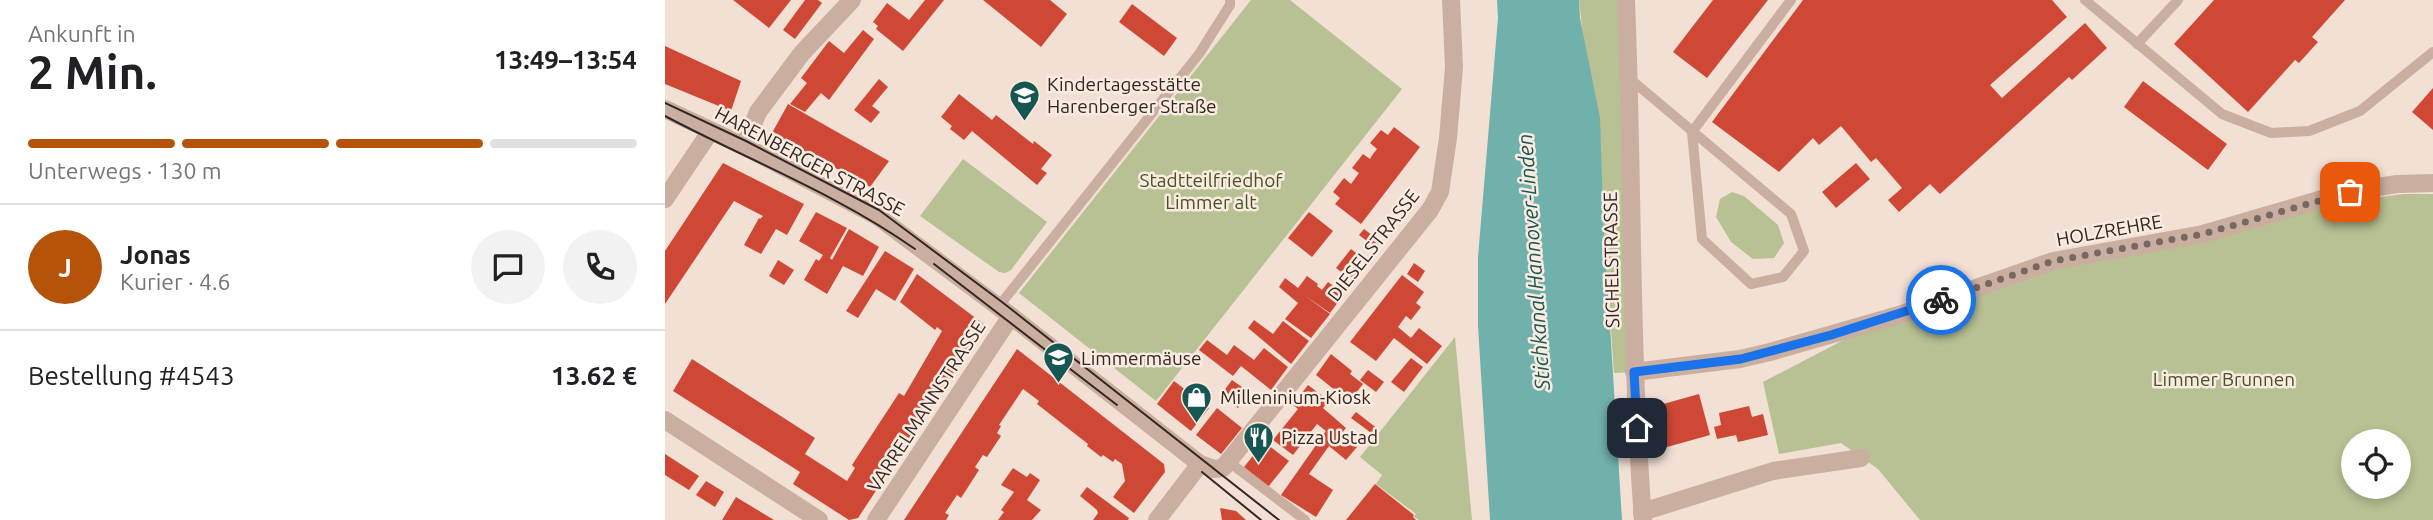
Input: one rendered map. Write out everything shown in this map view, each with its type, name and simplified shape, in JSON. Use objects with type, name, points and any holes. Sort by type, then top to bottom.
[{"type":"street","points":[[744,146],[758,112],[802,53],[852,0]]},
{"type":"street","name":"DIESELSTRASSE","points":[[1166,517],[1214,465],[1430,210],[1440,192],[1454,67],[1451,0]]},
{"type":"street","name":"SICHELSTRASSE","points":[[1626,0],[1634,372],[1643,516]]},
{"type":"street","name":"HARENBERGER STRASSE","points":[[665,109],[744,146],[877,216],[1214,465]]},
{"type":"street","points":[[665,199],[710,132]]},
{"type":"street","name":"HOLZREHRE","points":[[1634,372],[1741,359],[1899,315],[2053,261],[2203,234],[2346,193],[2397,184],[2433,183]]},
{"type":"street","name":"VARRELMANNSTRASSE","points":[[876,520],[1005,311]]},
{"type":"street","points":[[665,420],[819,520]]},
{"type":"street","points":[[1643,516],[1773,471],[1861,458]]},
{"type":"lane","points":[[1005,311],[1199,54],[1230,5],[1230,0]]},
{"type":"lane","points":[[1629,78],[1692,132],[1791,214],[1804,251],[1783,277],[1751,284],[1702,239],[1692,132],[1791,0]]},
{"type":"lane","points":[[2084,0],[2222,114],[2271,133],[2309,131],[2360,111],[2433,52]]},
{"type":"lane","points":[[2137,44],[2178,0]]},
{"type":"lane","name":"HARENBERGER STRASSE","points":[[1214,465],[1305,520]]},
{"type":"green space","name":"Stadtteilfriedhof Limmer alt","points":[[1251,0],[1290,0],[1402,89],[1156,401],[1019,293]]},
{"type":"green space","points":[[1579,0],[1626,0],[1634,372],[1614,373],[1603,212]]},
{"type":"green space","points":[[963,159],[1047,222],[1011,270],[1005,273],[999,272],[920,216]]},
{"type":"green space","points":[[1732,192],[1744,196],[1778,225],[1784,243],[1774,258],[1753,259],[1731,242],[1716,217],[1720,199]]},
{"type":"green space","name":"Limmer Brunnen","points":[[2404,194],[2433,194],[2433,520],[1920,520],[1878,469],[1841,443],[1779,454],[1763,382],[1853,335],[2045,268],[2341,202]]},
{"type":"green space","points":[[1455,337],[1472,520],[1419,520],[1414,517],[1416,514],[1376,484],[1382,475],[1360,457]]},
{"type":"water","name":"Stichkanal Hannover-Linden","points":[[1497,0],[1579,0],[1580,18],[1600,118],[1603,212],[1622,520],[1490,520],[1478,326],[1478,257],[1498,18]]},
{"type":"building","points":[[733,0],[791,0],[769,28]]},
{"type":"building","points":[[805,0],[818,0],[822,3],[795,39],[783,30]]},
{"type":"building","points":[[925,0],[944,0],[903,51],[876,29],[878,26],[873,22],[887,3],[909,20]]},
{"type":"building","points":[[983,0],[1050,0],[1067,14],[1041,47]]},
{"type":"building","points":[[1713,0],[1768,0],[1707,78],[1673,52]]},
{"type":"building","points":[[1803,0],[2052,0],[2067,17],[1990,85],[2002,98],[2085,23],[2107,48],[2072,80],[2069,77],[1940,194],[1930,184],[1899,212],[1888,200],[1902,188],[1876,158],[1871,162],[1841,126],[1819,145],[1813,138],[1779,172],[1712,122]]},
{"type":"building","points":[[2214,0],[2345,0],[2312,37],[2318,42],[2299,63],[2295,60],[2248,112],[2174,44]]},
{"type":"building","points":[[1132,4],[1177,38],[1164,56],[1119,22]]},
{"type":"building","points":[[863,30],[874,39],[829,100],[821,93],[805,112],[790,104],[807,83],[801,78],[829,41],[844,53]]},
{"type":"building","points":[[665,46],[741,81],[731,111],[665,84]]},
{"type":"building","points":[[879,79],[888,87],[872,106],[880,112],[871,123],[854,110]]},
{"type":"building","points":[[2143,81],[2227,144],[2208,170],[2124,107]]},
{"type":"building","points":[[2433,88],[2433,130],[2412,112]]},
{"type":"building","points":[[959,94],[992,120],[996,115],[1052,155],[1041,169],[1047,173],[1037,185],[972,131],[964,140],[950,129],[952,126],[941,117]]},
{"type":"building","points":[[788,104],[889,161],[870,187],[772,133]]},
{"type":"building","points":[[1394,127],[1420,147],[1361,224],[1335,204],[1340,198],[1333,192],[1344,178],[1351,184],[1359,173],[1352,168],[1363,154],[1370,159],[1377,149],[1370,143],[1381,130],[1388,135]]},
{"type":"building","points":[[723,163],[804,204],[787,235],[776,229],[761,254],[744,245],[759,218],[763,216],[734,201],[665,304],[665,251]]},
{"type":"building","points":[[1856,163],[1870,179],[1836,208],[1822,192]]},
{"type":"building","points":[[816,212],[847,228],[830,258],[832,260],[849,229],[879,247],[863,276],[843,266],[827,294],[804,280],[816,259],[819,261],[823,255],[799,241]]},
{"type":"building","points":[[1309,212],[1333,231],[1312,257],[1288,238]]},
{"type":"building","points":[[1364,229],[1381,242],[1376,248],[1359,235]]},
{"type":"building","points":[[1351,249],[1369,263],[1355,282],[1336,268]]},
{"type":"building","points":[[885,251],[914,269],[895,301],[876,289],[858,318],[846,311]]},
{"type":"building","points":[[778,260],[794,270],[784,285],[769,276]]},
{"type":"building","points":[[1414,263],[1425,271],[1418,282],[1407,274]]},
{"type":"building","points":[[917,274],[985,325],[858,518],[849,520],[793,484],[800,472],[673,391],[692,359],[815,438],[805,454],[847,481],[855,468],[852,465],[899,393],[904,396],[942,331],[937,327],[935,330],[900,302]]},
{"type":"building","points":[[1402,275],[1424,292],[1416,303],[1421,307],[1411,320],[1406,316],[1398,327],[1411,338],[1419,328],[1442,346],[1427,364],[1394,338],[1376,361],[1350,342]]},
{"type":"building","points":[[1307,276],[1322,290],[1328,282],[1344,294],[1330,313],[1304,295],[1330,314],[1311,338],[1285,319],[1298,303],[1279,287],[1285,278],[1298,288]]},
{"type":"building","points":[[1254,320],[1273,334],[1283,321],[1309,341],[1291,364],[1248,328]]},
{"type":"building","points":[[1207,340],[1227,355],[1234,345],[1254,360],[1264,348],[1288,367],[1271,390],[1241,366],[1233,376],[1199,350]]},
{"type":"building","points":[[1017,349],[1164,464],[1165,472],[1134,513],[1113,497],[1125,481],[1122,464],[1103,455],[1101,457],[1037,404],[1039,401],[1023,389],[999,425],[1001,426],[997,433],[1001,436],[987,457],[983,455],[975,467],[979,470],[961,498],[957,495],[945,513],[949,515],[946,520],[904,520]]},
{"type":"building","points":[[1331,354],[1363,384],[1352,398],[1339,388],[1336,391],[1316,375]]},
{"type":"building","points":[[1411,358],[1423,367],[1404,392],[1391,382]]},
{"type":"building","points":[[1368,370],[1384,382],[1376,392],[1360,380]]},
{"type":"building","points":[[1232,380],[1249,392],[1238,408],[1220,396]]},
{"type":"building","points":[[1174,381],[1209,408],[1191,431],[1157,404]]},
{"type":"building","points":[[1308,385],[1329,401],[1323,408],[1346,428],[1341,434],[1357,447],[1346,460],[1329,446],[1309,474],[1333,490],[1316,517],[1281,495],[1326,431],[1317,424],[1293,455],[1273,440],[1298,409],[1293,405]]},
{"type":"building","points":[[1699,394],[1710,435],[1660,449],[1649,408]]},
{"type":"building","points":[[1749,406],[1752,417],[1763,414],[1768,435],[1738,442],[1736,435],[1717,439],[1714,427],[1721,425],[1719,413]]},
{"type":"building","points":[[1217,408],[1242,428],[1221,454],[1196,435]]},
{"type":"building","points":[[1356,412],[1378,429],[1374,435],[1351,418]]},
{"type":"building","points":[[1264,442],[1289,461],[1268,487],[1244,467]]},
{"type":"building","points":[[665,454],[699,476],[689,490],[665,475]]},
{"type":"building","points":[[1013,468],[1027,477],[1030,473],[1040,480],[1027,500],[1041,510],[1032,520],[998,520],[1004,512],[1001,510],[1014,492],[1001,485]]},
{"type":"building","points":[[706,481],[724,492],[715,507],[696,495]]},
{"type":"building","points":[[1375,484],[1414,515],[1416,520],[1346,520]]},
{"type":"building","points":[[1087,487],[1129,518],[1128,520],[1093,520],[1097,510],[1080,496]]},
{"type":"building","points":[[736,497],[774,520],[722,520]]},
{"type":"building","points":[[1220,508],[1236,511],[1246,520],[1222,520]]},
{"type":"tram line","points":[[665,103],[746,141],[879,210],[1002,302],[1279,520]]},
{"type":"tram line","points":[[665,116],[824,194],[915,249]]},
{"type":"tram line","points":[[934,264],[1117,405]]},
{"type":"tram line","points":[[1202,472],[1261,520]]},
{"type":"way so far","points":[[1941,300],[2053,261],[2203,234],[2350,192]]},
{"type":"place","name":"Kindertagesstätte Harenberger Straße","points":[[1024,122]]},
{"type":"place","name":"Limmermäuse","points":[[1058,385]]},
{"type":"place","name":"Milleninium-Kiosk","points":[[1197,424]]},
{"type":"place","name":"Pizza Ustad","points":[[1258,464]]},
{"type":"route","points":[[1637,428],[1634,372],[1741,359],[1899,315],[1941,300]]}]
